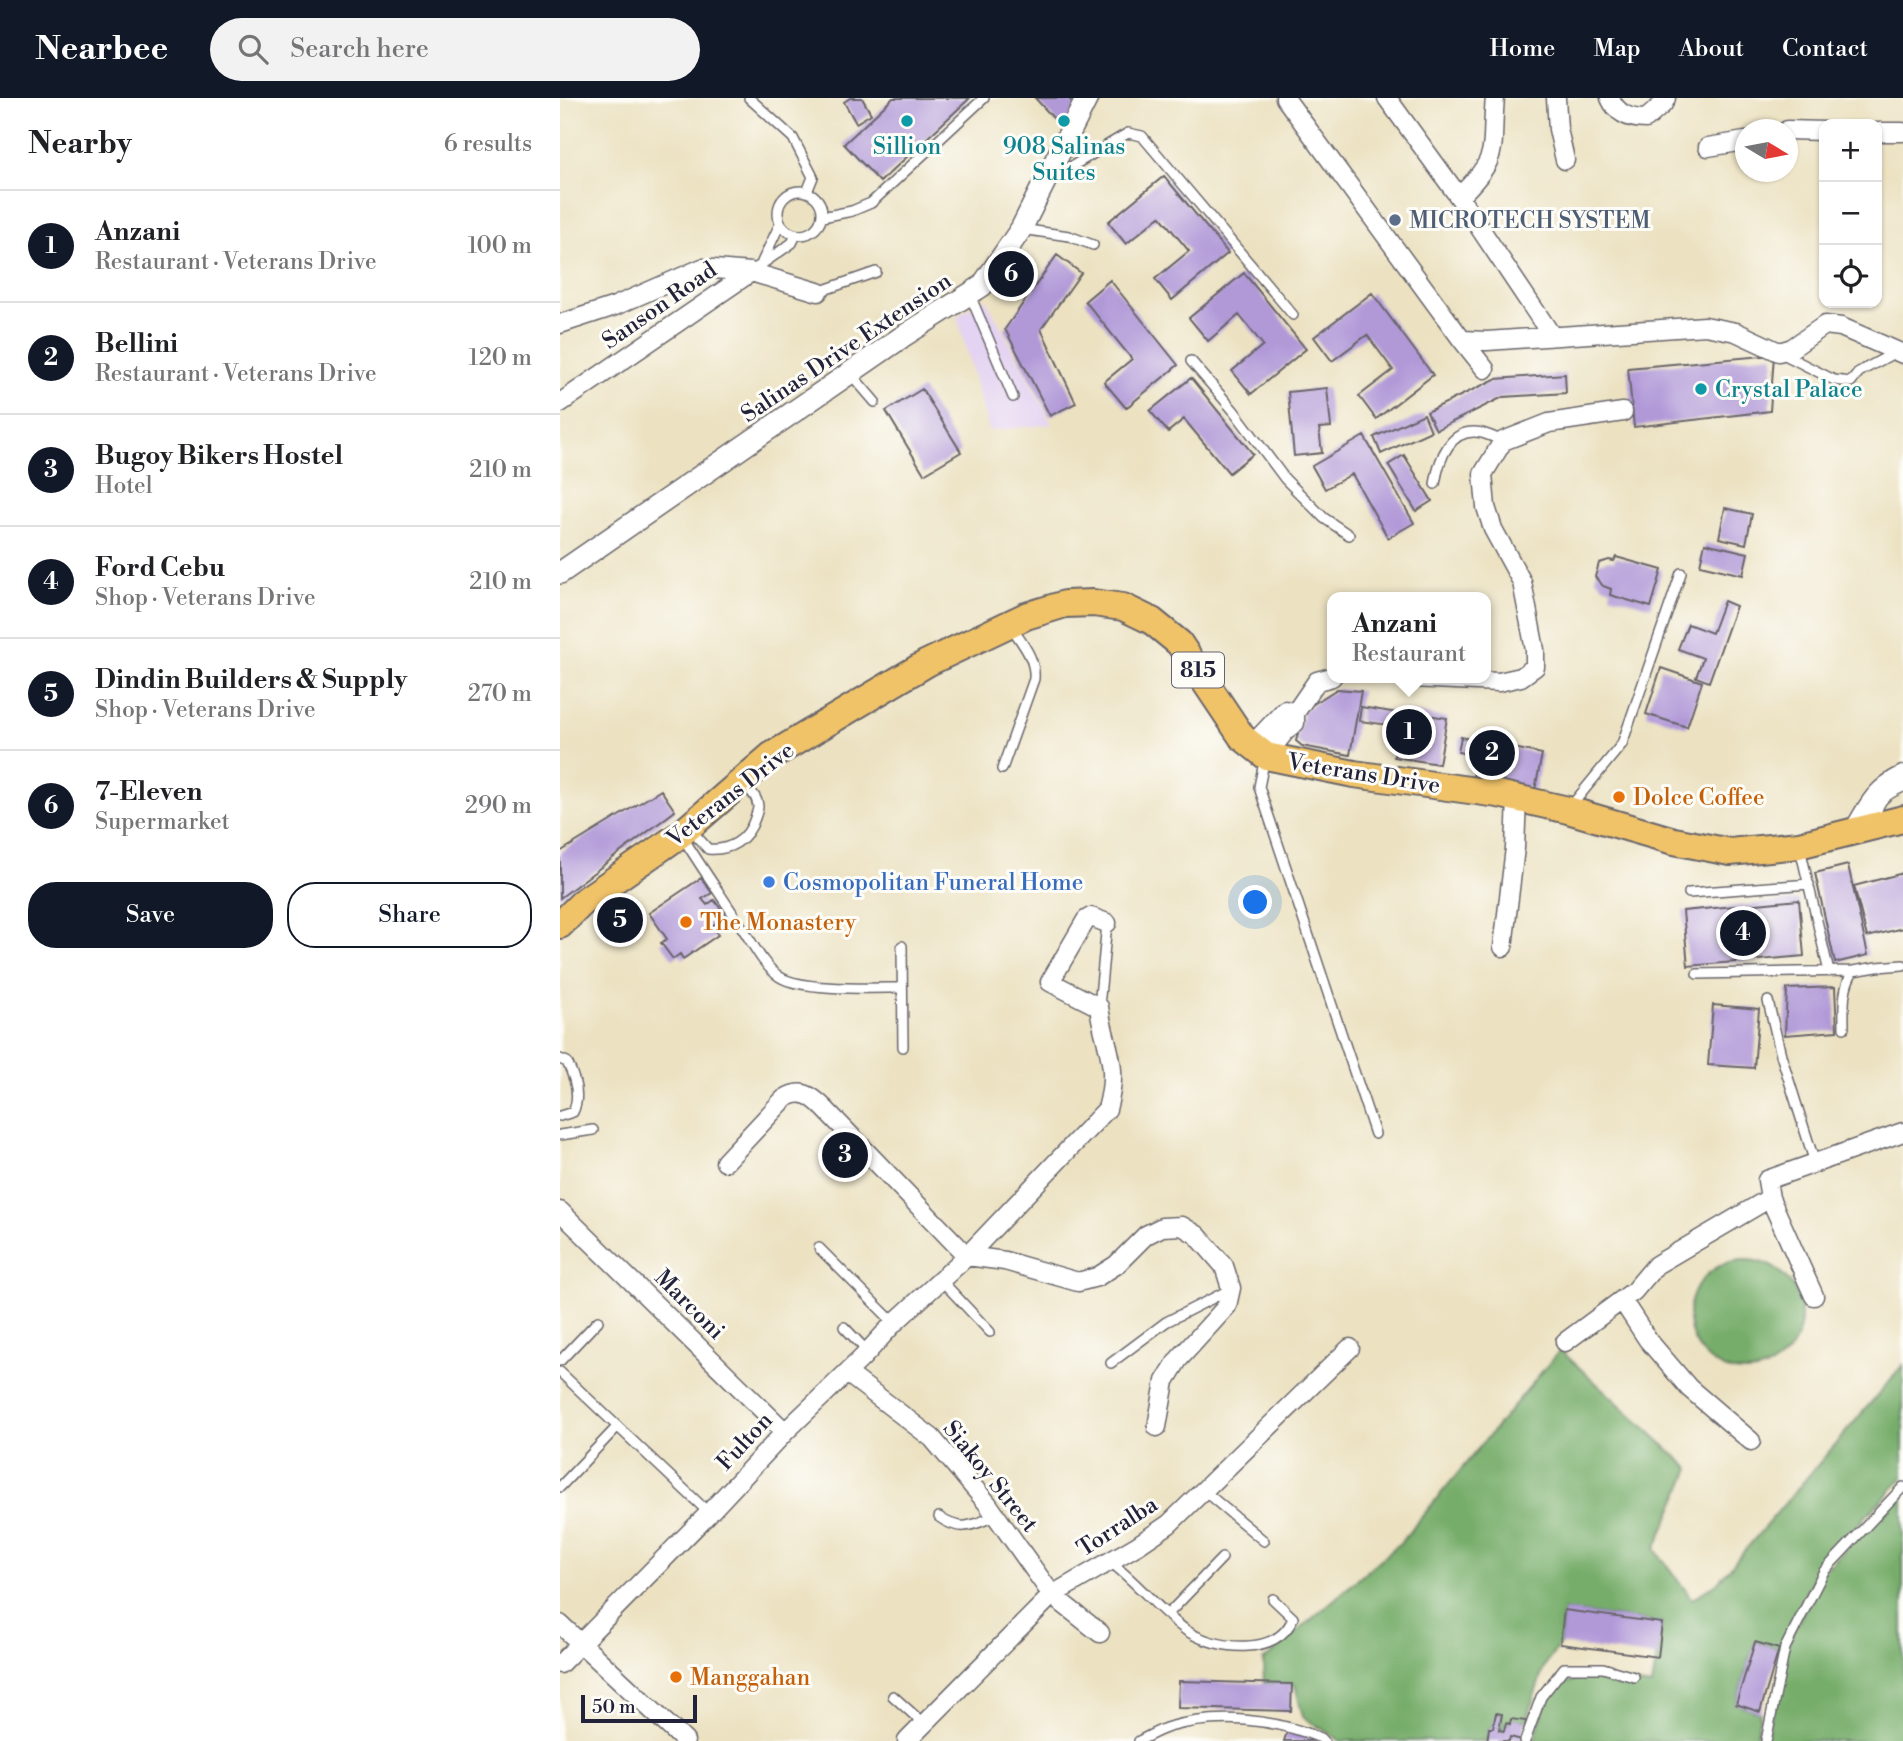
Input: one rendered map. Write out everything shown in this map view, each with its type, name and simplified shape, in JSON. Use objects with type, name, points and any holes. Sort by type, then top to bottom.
[{"type":"main road","name":"Veterans Drive","points":[[560,925],[584,901],[685,831],[771,756],[926,663],[1026,616],[1065,604],[1123,607],[1152,621],[1179,643],[1242,737],[1259,750],[1354,774],[1517,798],[1674,841],[1730,852],[1799,845],[1903,819]]},
{"type":"street","name":"Salinas Drive Extension","points":[[560,573],[901,337],[982,286],[1021,229],[1087,98]]},
{"type":"street","points":[[1285,98],[1485,369]]},
{"type":"street","points":[[1387,98],[1459,197],[1552,336]]},
{"type":"street","points":[[1459,197],[1489,163],[1494,141],[1495,98]]},
{"type":"street","points":[[1556,98],[1558,129],[1565,160]]},
{"type":"street","points":[[1610,98],[1622,115],[1634,119],[1646,119],[1666,98]]},
{"type":"street","points":[[1798,131],[1819,131]]},
{"type":"street","points":[[1882,132],[1903,132]]},
{"type":"street","points":[[1708,147],[1735,143]]},
{"type":"street","points":[[560,324],[615,306],[702,268],[756,268],[818,292]]},
{"type":"street","name":"Sanson Road","points":[[560,403],[756,268]]},
{"type":"street","points":[[1462,340],[1487,341],[1704,326],[1736,332],[1779,352],[1792,348],[1825,326],[1841,327],[1899,354]]},
{"type":"street","points":[[1491,682],[1521,677],[1535,667],[1535,650],[1522,582],[1493,529],[1486,507],[1483,474],[1503,441],[1549,423],[1623,412]]},
{"type":"street","points":[[1259,750],[1285,710],[1295,713],[1317,681],[1327,678]]},
{"type":"street","points":[[1863,829],[1874,795],[1885,784],[1903,775]]},
{"type":"street","points":[[1503,947],[1517,798]]},
{"type":"street","points":[[1099,1007],[1051,982],[1086,920],[1091,917],[1107,923]]},
{"type":"street","name":"Fulton","points":[[560,1664],[785,1432],[967,1256],[1107,1110],[1114,1066],[1099,1007]]},
{"type":"street","points":[[725,1162],[784,1099],[797,1093],[811,1095],[967,1256],[1004,1262],[1078,1282],[1097,1277],[1116,1265],[1146,1236],[1162,1227],[1182,1226],[1197,1235],[1224,1266],[1231,1288],[1227,1306],[1178,1360],[1165,1381],[1157,1427]]},
{"type":"street","points":[[1814,1296],[1770,1198],[1767,1180],[1903,1132]]},
{"type":"street","points":[[1565,1342],[1634,1291],[1657,1265],[1770,1198]]},
{"type":"street","name":"Marconi","points":[[560,1211],[785,1432]]},
{"type":"street","points":[[1622,1300],[1648,1340],[1689,1388],[1751,1441]]},
{"type":"street","name":"Torralba","points":[[907,1741],[1052,1595],[1169,1524],[1350,1348]]},
{"type":"street","name":"Siakoy Street","points":[[847,1373],[932,1438],[987,1503],[1052,1595],[1100,1633]]},
{"type":"street","points":[[560,1624],[685,1741]]},
{"type":"lane","points":[[822,217],[852,211],[871,203],[984,98]]},
{"type":"lane","points":[[752,99],[793,138],[811,169],[813,177],[807,192]]},
{"type":"lane","points":[[1049,175],[1059,174],[1128,133],[1142,136],[1293,315]]},
{"type":"lane","points":[[794,191],[807,192],[821,203],[822,217],[816,229],[810,233],[796,235],[789,233],[780,224],[778,211],[783,198],[794,191]]},
{"type":"lane","points":[[756,268],[780,224]]},
{"type":"lane","points":[[1021,229],[1069,236],[1093,245]]},
{"type":"lane","points":[[756,268],[792,243],[796,235]]},
{"type":"lane","points":[[818,292],[876,272]]},
{"type":"lane","points":[[970,295],[1013,397]]},
{"type":"lane","points":[[1779,352],[1834,380],[1851,382],[1859,372],[1899,354]]},
{"type":"lane","points":[[1191,361],[1234,411],[1285,479],[1324,518],[1349,535]]},
{"type":"lane","points":[[850,374],[875,402]]},
{"type":"lane","points":[[1435,484],[1438,464],[1445,448],[1460,436],[1479,432],[1503,441]]},
{"type":"lane","points":[[1568,810],[1622,744],[1681,573]]},
{"type":"lane","points":[[1002,769],[1035,670],[1030,656],[1009,624]]},
{"type":"lane","points":[[1259,750],[1259,787],[1375,1134]]},
{"type":"lane","points":[[685,831],[708,849],[722,850],[739,842],[752,828],[758,807],[754,796],[743,782]]},
{"type":"lane","points":[[1863,829],[1880,801],[1903,787]]},
{"type":"lane","points":[[685,831],[710,882],[766,963],[779,977],[797,984],[902,988]]},
{"type":"lane","points":[[1799,845],[1829,972]]},
{"type":"lane","points":[[1689,893],[1809,884]]},
{"type":"lane","points":[[1099,1007],[1107,923]]},
{"type":"lane","points":[[902,946],[903,1047]]},
{"type":"lane","points":[[1697,974],[1853,971],[1903,965]]},
{"type":"lane","points":[[1844,1028],[1844,993],[1853,971]]},
{"type":"lane","points":[[1768,1001],[1781,1055],[1815,1163]]},
{"type":"lane","points":[[560,1059],[567,1062],[574,1078],[578,1102],[573,1112],[560,1116]]},
{"type":"lane","points":[[560,1135],[593,1130]]},
{"type":"lane","points":[[819,1248],[894,1324]]},
{"type":"lane","points":[[941,1280],[990,1332]]},
{"type":"lane","points":[[1111,1363],[1166,1322],[1231,1288]]},
{"type":"lane","points":[[560,1361],[598,1321]]},
{"type":"lane","points":[[844,1327],[868,1352]]},
{"type":"lane","points":[[560,1372],[709,1513]]},
{"type":"lane","points":[[560,1487],[617,1427]]},
{"type":"lane","points":[[1766,1741],[1785,1648],[1824,1572],[1903,1487]]},
{"type":"lane","points":[[1203,1490],[1264,1541]]},
{"type":"lane","points":[[939,1517],[950,1524],[964,1527],[995,1516]]},
{"type":"lane","points":[[1168,1614],[1222,1558]]},
{"type":"lane","points":[[1109,1561],[1189,1632],[1217,1642],[1251,1647],[1273,1641],[1290,1627],[1293,1618],[1273,1599]]},
{"type":"lane","points":[[1525,1741],[1541,1697],[1564,1668],[1603,1668],[1634,1677]]},
{"type":"lane","points":[[893,1696],[924,1724]]},
{"type":"lane","points":[[1139,1741],[1167,1728],[1215,1718],[1285,1725],[1324,1741]]},
{"type":"shaded area","points":[[986,299],[1052,424],[989,431],[957,316]]},
{"type":"green space","points":[[1745,1260],[1767,1264],[1785,1276],[1797,1294],[1801,1316],[1797,1338],[1785,1356],[1767,1368],[1745,1372],[1723,1368],[1705,1356],[1693,1338],[1689,1316],[1693,1294],[1705,1276],[1723,1264]]},
{"type":"green space","points":[[1560,1350],[1690,1469],[1655,1549],[1692,1599],[1717,1583],[1903,1365],[1903,1478],[1843,1540],[1814,1576],[1779,1649],[1755,1642],[1736,1704],[1760,1712],[1756,1741],[1534,1741],[1545,1705],[1559,1684],[1590,1677],[1652,1686],[1662,1623],[1564,1610],[1560,1644],[1544,1667],[1526,1721],[1511,1719],[1510,1724],[1505,1723],[1504,1731],[1499,1730],[1502,1714],[1497,1713],[1493,1728],[1489,1728],[1487,1741],[1341,1741],[1303,1717],[1295,1685],[1264,1684],[1263,1661],[1401,1542]]},
{"type":"green space","points":[[1903,1491],[1903,1741],[1766,1741],[1785,1648],[1824,1571]]},
{"type":"building","points":[[850,98],[862,98],[871,114],[856,123],[844,102]]},
{"type":"building","name":"Sillion","points":[[893,98],[970,98],[880,182],[844,144]]},
{"type":"building","name":"908 Salinas Suites","points":[[1035,98],[1068,98],[1079,109],[1066,132]]},
{"type":"building","points":[[1164,176],[1228,253],[1172,300],[1155,279],[1189,251],[1160,216],[1126,244],[1108,222]]},
{"type":"building","points":[[1057,255],[1081,273],[1041,329],[1076,403],[1050,416],[1005,329]]},
{"type":"building","points":[[1244,273],[1306,349],[1251,394],[1232,371],[1263,345],[1239,315],[1208,341],[1189,318]]},
{"type":"building","points":[[1110,280],[1178,365],[1126,408],[1104,382],[1132,359],[1085,301]]},
{"type":"building","points":[[1372,293],[1433,375],[1376,419],[1359,396],[1393,370],[1367,335],[1332,361],[1314,337]]},
{"type":"building","name":"Crystal Palace","points":[[1774,355],[1770,411],[1634,427],[1628,368]]},
{"type":"building","points":[[1565,374],[1566,393],[1503,397],[1436,430],[1427,412],[1495,379]]},
{"type":"building","points":[[1191,378],[1253,454],[1229,473],[1184,419],[1168,432],[1150,411]]},
{"type":"building","points":[[1327,388],[1331,427],[1319,428],[1322,453],[1294,456],[1288,392]]},
{"type":"building","points":[[922,389],[961,452],[924,474],[886,411]]},
{"type":"building","points":[[1424,414],[1431,431],[1381,454],[1374,437]]},
{"type":"building","points":[[1364,436],[1414,523],[1388,538],[1352,474],[1325,489],[1312,466]]},
{"type":"building","points":[[1404,455],[1432,501],[1416,511],[1388,465]]},
{"type":"building","points":[[1725,508],[1752,514],[1746,544],[1719,538]]},
{"type":"building","points":[[1705,543],[1748,553],[1743,575],[1700,565]]},
{"type":"building","points":[[1616,557],[1662,570],[1651,607],[1610,595],[1611,589],[1603,586],[1595,577],[1599,563],[1614,561]]},
{"type":"building","points":[[1724,601],[1736,606],[1709,682],[1696,677],[1703,658],[1678,649],[1688,624],[1712,633]]},
{"type":"building","points":[[1661,668],[1702,682],[1687,727],[1646,714]]},
{"type":"building","points":[[1337,689],[1361,691],[1350,755],[1302,746],[1296,741],[1304,710]]},
{"type":"building","points":[[1361,707],[1398,713],[1396,726],[1359,721]]},
{"type":"building","points":[[1402,711],[1447,718],[1439,764],[1394,757]]},
{"type":"building","points":[[1461,737],[1542,754],[1535,790],[1473,777],[1478,756],[1458,752]]},
{"type":"building","points":[[661,790],[675,811],[560,898],[560,852]]},
{"type":"building","points":[[1848,865],[1868,955],[1835,963],[1815,873]]},
{"type":"building","points":[[1903,873],[1903,928],[1867,937],[1854,886]]},
{"type":"building","name":"The Monastery","points":[[701,878],[712,893],[702,899],[707,905],[714,900],[726,916],[712,926],[718,935],[683,959],[680,954],[673,959],[661,943],[667,939],[649,913]]},
{"type":"building","points":[[1799,900],[1804,956],[1688,966],[1683,911]]},
{"type":"building","points":[[1835,987],[1837,1031],[1785,1035],[1787,989]]},
{"type":"building","points":[[1713,1005],[1759,1009],[1754,1068],[1708,1065]]},
{"type":"building","points":[[1564,1610],[1662,1623],[1658,1657],[1560,1644]]},
{"type":"building","points":[[1755,1642],[1779,1649],[1760,1712],[1736,1704]]},
{"type":"building","points":[[1179,1681],[1292,1684],[1291,1711],[1178,1708]]},
{"type":"building","points":[[1496,1713],[1502,1714],[1499,1730],[1504,1731],[1506,1723],[1510,1724],[1511,1719],[1526,1721],[1522,1740],[1510,1737],[1509,1741],[1487,1741]]},
{"type":"building","points":[[1288,1729],[1318,1741],[1284,1741]]},
{"type":"place","name":"Sillion","points":[[907,121]]},
{"type":"place","name":"908 Salinas Suites","points":[[1064,121]]},
{"type":"place","name":"MICROTECH SYSTEM","points":[[1395,220]]},
{"type":"place","name":"7-Eleven","points":[[1011,274]]},
{"type":"place","name":"Crystal Palace","points":[[1701,389]]},
{"type":"place","name":"Anzani","points":[[1409,732]]},
{"type":"place","name":"Bellini","points":[[1492,753]]},
{"type":"place","name":"Dolce Coffee","points":[[1619,797]]},
{"type":"place","name":"Cosmopolitan Funeral Home","points":[[769,882]]},
{"type":"place","name":"Dindin Builders & Supply","points":[[620,920]]},
{"type":"place","name":"The Monastery","points":[[686,922]]},
{"type":"place","name":"Ford Cebu","points":[[1743,933]]},
{"type":"place","name":"Bugoy Bikers Hostel","points":[[845,1155]]},
{"type":"place","name":"Manggahan","points":[[676,1677]]}]
